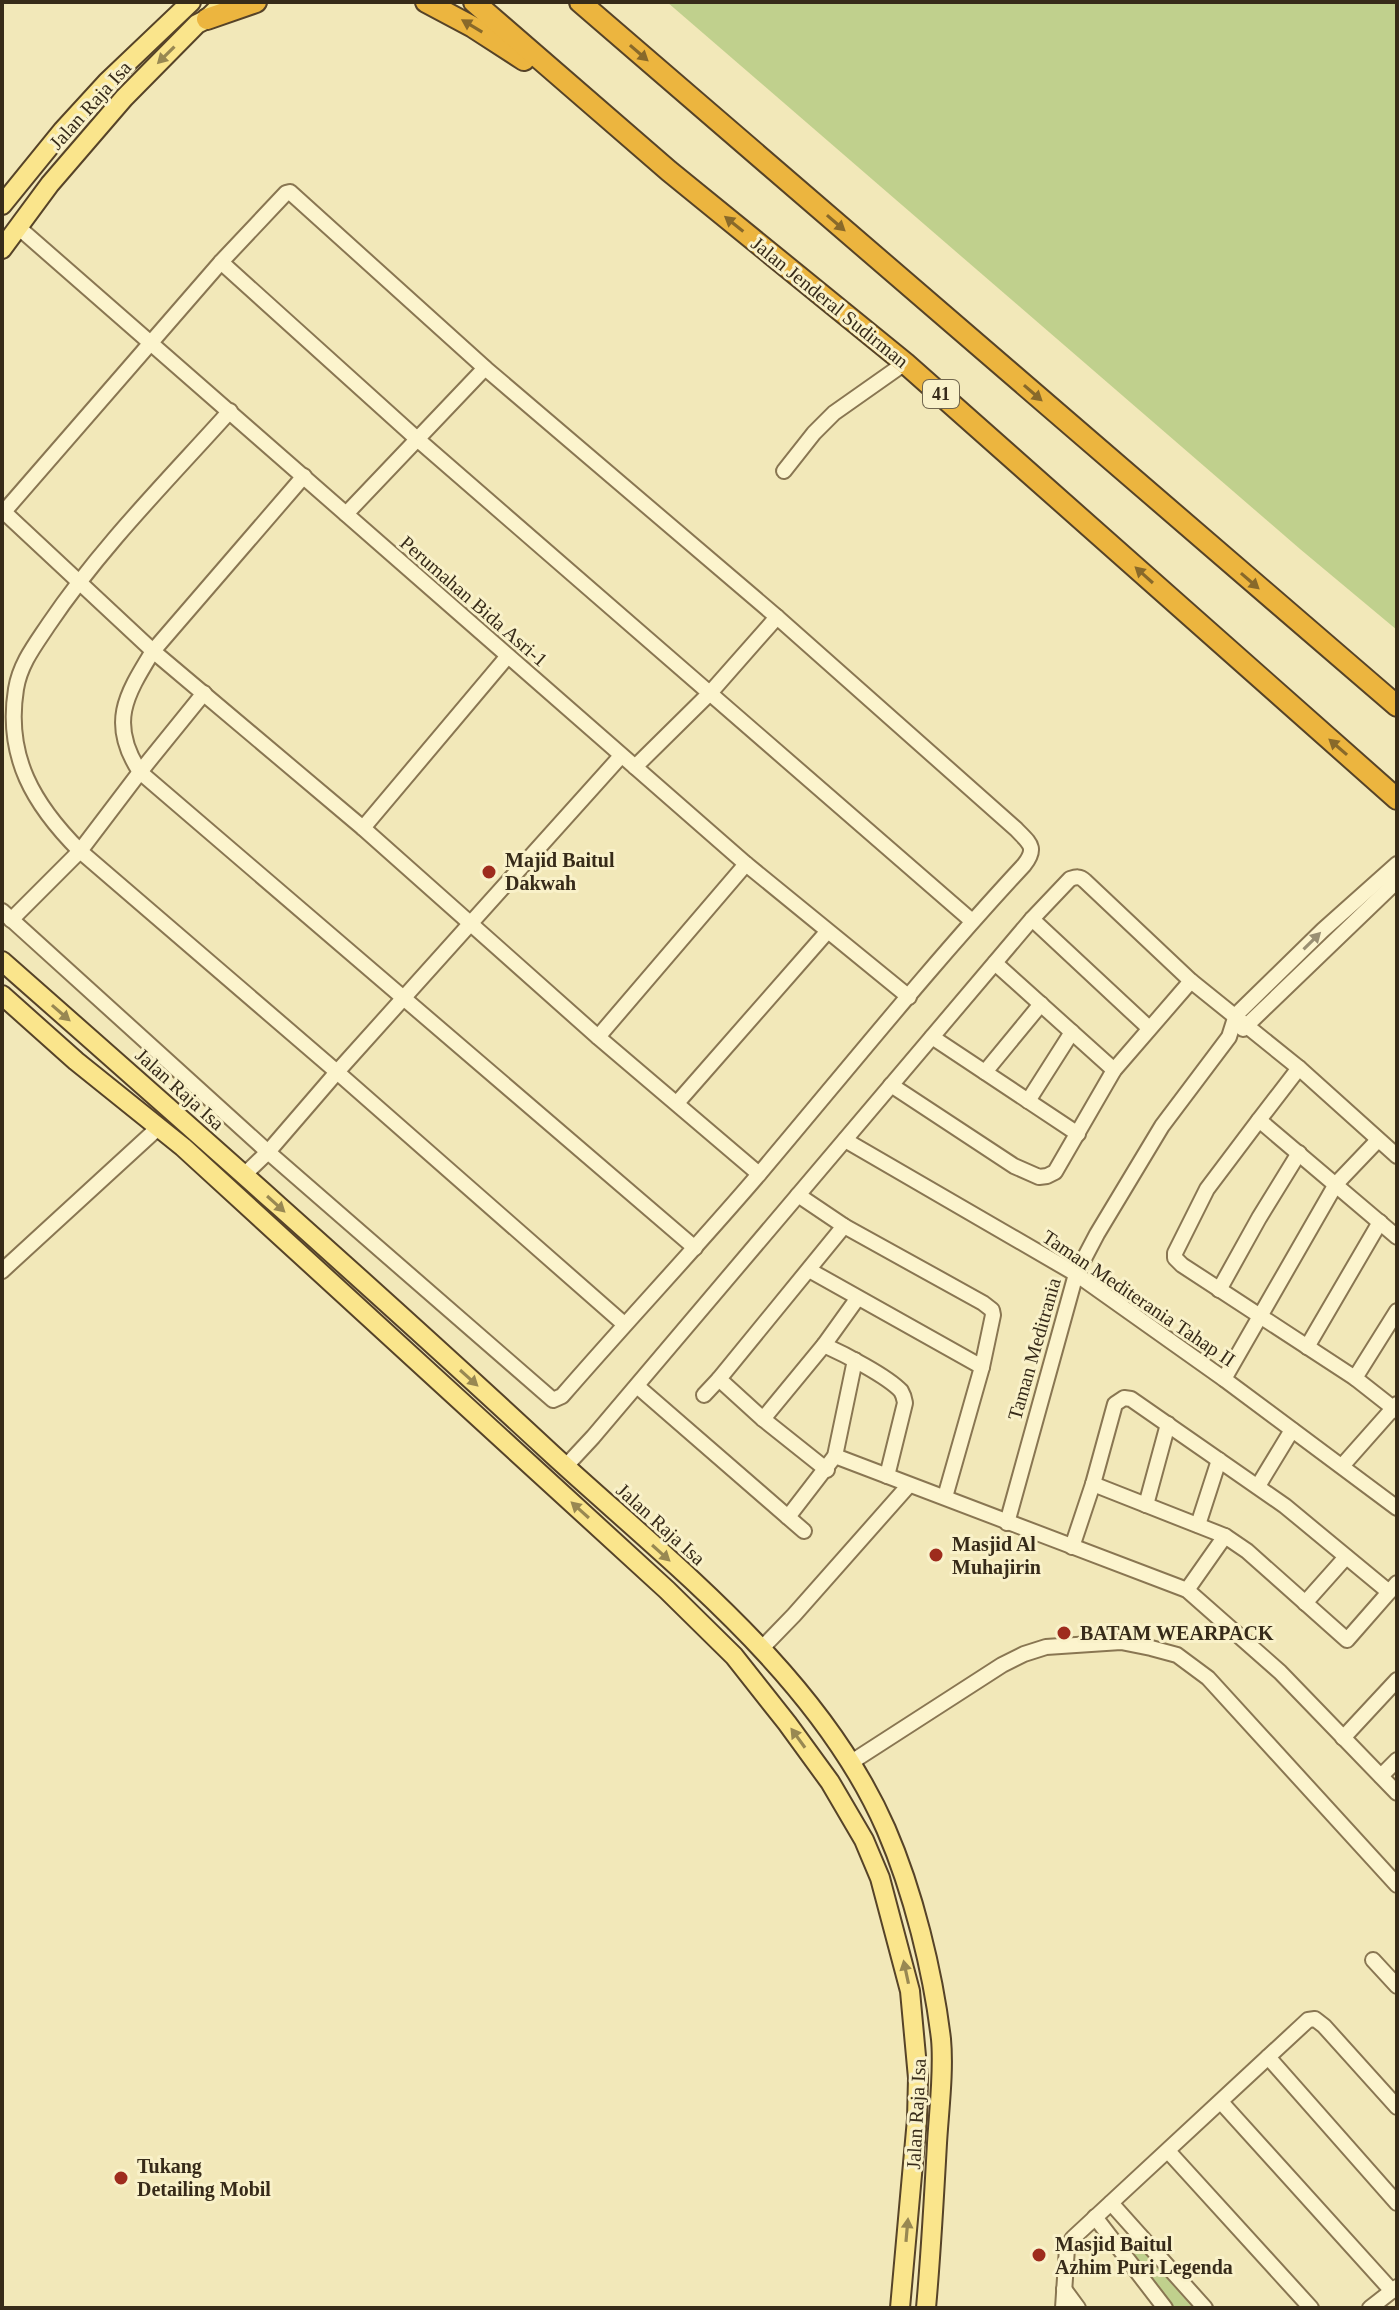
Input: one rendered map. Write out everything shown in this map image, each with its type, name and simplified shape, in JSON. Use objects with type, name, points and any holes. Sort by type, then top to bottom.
[{"type":"highway","points":[[207,19],[256,2]]},
{"type":"highway","points":[[426,2],[473,27],[585,98]]},
{"type":"highway","name":"Jalan Jenderal Sudirman","points":[[474,2],[669,171],[905,363],[1397,799]]},
{"type":"highway","points":[[580,2],[1397,706]]},
{"type":"main road","name":"Jalan Raja Isa","points":[[2,205],[107,82],[191,2]]},
{"type":"main road","name":"Jalan Raja Isa","points":[[2,249],[50,184],[124,98],[197,24],[207,19],[224,2]]},
{"type":"main road","name":"Jalan Raja Isa","points":[[2,961],[244,1175],[716,1604],[761,1649],[830,1731],[873,1802],[886,1830],[914,1910],[941,2042],[938,2139],[926,2308]]},
{"type":"main road","name":"Jalan Raja Isa","points":[[2,995],[76,1061],[159,1127],[667,1590],[734,1656],[830,1782],[864,1840],[880,1878],[910,1991],[918,2078],[917,2119],[900,2308]]},
{"type":"main road","points":[[159,1127],[174,1113]]},
{"type":"main road","points":[[892,1915],[914,1910]]},
{"type":"street","points":[[204,693],[80,851],[6,915],[268,1152],[549,1399],[556,1400],[562,1396],[695,1248],[759,1174],[909,997],[972,921],[1032,855],[1027,841],[1004,818],[777,617],[485,368],[290,192],[221,262],[3,513],[153,651],[204,693],[363,828],[598,1037],[759,1174]]},
{"type":"street","name":"Perumahan Bida Asri-1","points":[[18,227],[621,756],[827,932],[909,997]]},
{"type":"street","points":[[221,262],[416,438],[972,921]]},
{"type":"street","points":[[784,471],[834,413],[905,363]]},
{"type":"street","points":[[346,514],[485,368]]},
{"type":"street","points":[[230,411],[77,582],[25,660],[16,686],[13,712],[15,742],[24,775],[53,824],[80,851],[624,1324]]},
{"type":"street","points":[[304,476],[153,651],[133,683],[123,710],[122,727],[130,757],[140,772],[695,1248]]},
{"type":"street","points":[[635,767],[710,693],[777,617]]},
{"type":"street","points":[[363,828],[507,657]]},
{"type":"street","points":[[244,1175],[268,1152],[621,756]]},
{"type":"street","points":[[598,1037],[746,864]]},
{"type":"street","name":"Taman Meditrania","points":[[1007,1523],[1076,1274],[1097,1234],[1162,1126],[1229,1037],[1236,1015],[1323,930],[1397,864]]},
{"type":"street","points":[[566,1466],[1032,919],[1070,879],[1081,877],[1191,981],[1299,1068],[1397,1156]]},
{"type":"street","name":"Taman Meditrania","points":[[1229,1037],[1248,1026],[1397,881]]},
{"type":"street","points":[[1032,919],[1149,1028]]},
{"type":"street","points":[[677,1103],[827,932]]},
{"type":"street","points":[[995,963],[1114,1070]]},
{"type":"street","points":[[1275,977],[1287,987]]},
{"type":"street","points":[[891,1085],[1014,1166],[1039,1177],[1047,1176],[1055,1172],[1114,1070],[1191,981]]},
{"type":"street","points":[[985,1072],[1041,1004]]},
{"type":"street","points":[[1028,1101],[1072,1032]]},
{"type":"street","points":[[932,1037],[1078,1134]]},
{"type":"street","points":[[1299,1068],[1207,1189],[1176,1247],[1175,1258],[1396,1408],[1342,1466]]},
{"type":"street","points":[[1259,1120],[1397,1237]]},
{"type":"street","points":[[2,1271],[159,1127]]},
{"type":"street","name":"Taman Mediterania Tahap II","points":[[845,1140],[1076,1274],[1397,1508]]},
{"type":"street","points":[[1224,1379],[1336,1184],[1378,1140]]},
{"type":"street","points":[[1219,1290],[1299,1153]]},
{"type":"street","points":[[798,1195],[844,1226],[992,1310],[982,1367],[945,1497]]},
{"type":"street","points":[[1307,1347],[1380,1222]]},
{"type":"street","points":[[704,1395],[844,1226]]},
{"type":"street","points":[[809,1270],[982,1367]]},
{"type":"street","points":[[763,1419],[857,1299]]},
{"type":"street","points":[[1355,1378],[1396,1315]]},
{"type":"street","points":[[824,1345],[855,1360],[897,1388],[904,1397],[887,1476]]},
{"type":"street","points":[[788,1517],[835,1456],[855,1360]]},
{"type":"street","points":[[719,1379],[827,1470]]},
{"type":"street","points":[[637,1386],[804,1531]]},
{"type":"street","points":[[1072,1547],[1115,1404],[1124,1398],[1131,1399],[1258,1486],[1346,1557],[1393,1588],[1349,1639],[1340,1635],[1247,1551],[1225,1536],[1093,1484]]},
{"type":"street","points":[[1146,1505],[1168,1424]]},
{"type":"street","points":[[1258,1486],[1292,1430]]},
{"type":"street","points":[[835,1456],[1187,1590],[1280,1672],[1397,1793]]},
{"type":"street","points":[[1198,1525],[1219,1460]]},
{"type":"street","points":[[761,1649],[909,1485]]},
{"type":"street","points":[[1187,1590],[1225,1536]]},
{"type":"street","points":[[1305,1603],[1346,1557]]},
{"type":"street","points":[[850,1763],[962,1690],[1024,1654],[1046,1647],[1121,1642],[1151,1648],[1177,1655],[1208,1678],[1397,1885]]},
{"type":"street","points":[[1343,1738],[1397,1680]]},
{"type":"street","points":[[1381,1776],[1397,1760]]},
{"type":"street","points":[[1373,1960],[1397,1986]]},
{"type":"street","points":[[1063,2308],[1068,2245],[1308,2020],[1315,2019],[1324,2026],[1397,2107]]},
{"type":"street","points":[[1268,2057],[1397,2203]]},
{"type":"street","points":[[1221,2102],[1394,2289],[1370,2308]]},
{"type":"street","points":[[1168,2151],[1311,2308]]},
{"type":"street","points":[[1111,2203],[1205,2308]]},
{"type":"street","points":[[1095,2217],[1165,2308]]},
{"type":"street","points":[[1064,2289],[1078,2308]]},
{"type":"green space","points":[[667,2],[1397,2],[1397,630],[1300,549]]},
{"type":"green space","points":[[1132,2239],[1193,2308],[1168,2308],[1121,2248]]},
{"type":"place","name":"Majid Baitul Dakwah","points":[[489,872]]},
{"type":"place","name":"Masjid Al Muhajirin","points":[[936,1555]]},
{"type":"place","name":"BATAM WEARPACK","points":[[1064,1633]]},
{"type":"place","name":"Tukang Detailing Mobil","points":[[121,2178]]},
{"type":"place","name":"Masjid Baitul Azhim Puri Legenda","points":[[1039,2255]]}]
